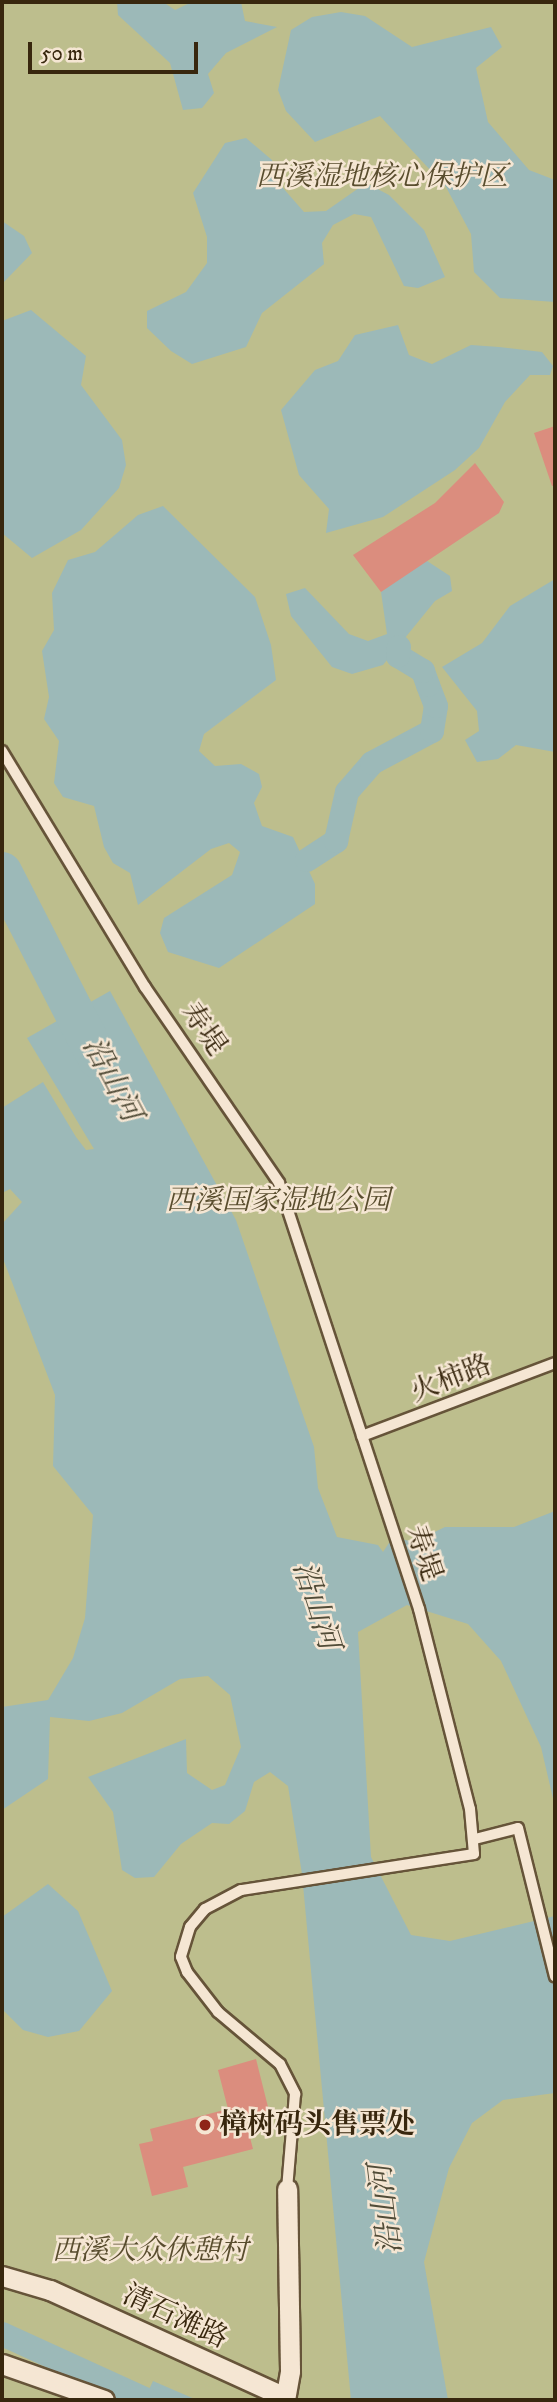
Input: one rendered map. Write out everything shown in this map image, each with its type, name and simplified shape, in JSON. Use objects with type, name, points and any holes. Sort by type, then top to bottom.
[{"type":"street","points":[[285,2399],[287,2189]]},
{"type":"street","name":"清石滩路","points":[[2,2276],[50,2290],[285,2399]]},
{"type":"street","points":[[2,2364],[104,2400]]},
{"type":"lane","name":"寿堤","points":[[2,751],[145,987],[279,1183],[393,1537],[419,1609],[475,1839]]},
{"type":"lane","name":"火柿路","points":[[362,1436],[555,1363]]},
{"type":"lane","points":[[287,2189],[295,2094],[280,2064],[218,2012],[181,1957],[190,1927],[205,1909],[241,1890],[474,1854],[475,1839],[518,1828],[555,1976]]},
{"type":"green space","name":"西溪国家湿地公园","points":[[2,2],[555,2],[555,2400],[2,2400]]},
{"type":"water","points":[[117,2],[163,2],[175,10],[192,2],[241,2],[245,21],[277,27],[226,53],[208,74],[214,93],[202,108],[183,110],[170,63],[118,15]]},
{"type":"water","points":[[341,12],[365,16],[412,47],[491,27],[502,47],[476,68],[488,122],[529,170],[555,180],[555,302],[500,298],[474,272],[471,234],[446,187],[380,116],[315,142],[286,111],[278,90],[291,30],[312,17]]},
{"type":"water","points":[[246,138],[272,160],[283,188],[304,212],[326,211],[366,183],[389,195],[424,230],[445,277],[418,288],[404,286],[371,217],[354,214],[333,225],[322,243],[324,264],[262,313],[246,347],[192,364],[171,351],[147,328],[147,311],[186,292],[207,263],[207,237],[193,193],[225,143]]},
{"type":"water","points":[[2,221],[24,236],[32,253],[2,284]]},
{"type":"water","points":[[31,310],[86,356],[81,385],[122,440],[126,465],[119,488],[81,530],[32,558],[2,533],[2,321]]},
{"type":"water","points":[[398,325],[409,355],[432,364],[471,345],[542,352],[553,366],[550,375],[530,375],[505,402],[479,448],[455,470],[383,517],[326,533],[329,509],[299,475],[281,410],[315,370],[338,361],[355,335]]},
{"type":"water","points":[[163,506],[255,597],[271,645],[276,680],[204,734],[199,751],[215,766],[241,764],[259,774],[262,787],[254,803],[262,826],[293,837],[315,884],[315,904],[219,968],[168,952],[160,933],[164,918],[232,875],[240,852],[229,843],[211,849],[138,905],[130,873],[113,863],[104,847],[94,806],[63,797],[54,783],[59,741],[44,719],[49,697],[42,651],[54,630],[52,593],[68,560],[95,552],[138,515]]},
{"type":"water","points":[[424,559],[450,576],[452,591],[435,601],[383,665],[352,674],[332,667],[291,616],[286,594],[305,588],[349,634],[368,641],[387,634],[381,592]]},
{"type":"water","points":[[555,579],[555,752],[516,745],[498,759],[477,762],[465,740],[479,731],[477,711],[442,667],[482,643],[510,606]]},
{"type":"water","points":[[110,991],[236,1220],[314,1447],[318,1488],[337,1537],[378,1545],[383,1552],[393,1537],[414,1542],[445,1527],[514,1527],[555,1511],[555,1807],[541,1747],[501,1661],[468,1624],[407,1605],[358,1632],[371,1857],[411,1935],[450,1941],[555,1916],[555,2093],[503,2100],[472,2123],[449,2168],[424,2262],[448,2400],[351,2400],[302,1874],[288,1786],[270,1772],[254,1782],[245,1811],[229,1824],[212,1823],[181,1844],[154,1877],[135,1878],[122,1870],[113,1812],[88,1777],[186,1739],[187,1773],[212,1790],[225,1785],[241,1747],[230,1695],[208,1676],[180,1679],[122,1713],[89,1721],[50,1717],[48,1779],[2,1810],[2,1707],[48,1700],[73,1658],[85,1618],[93,1515],[53,1466],[55,1395],[2,1256],[2,1224],[22,1202],[10,1189],[2,1193],[2,1108],[43,1082],[76,1137],[86,1150],[94,1149],[27,1038]]},
{"type":"water","points":[[48,1884],[78,1911],[112,1991],[79,2031],[48,2037],[23,2030],[2,2009],[2,1917]]},
{"type":"water","points":[[153,2381],[197,2400],[144,2400]]},
{"type":"building","points":[[555,426],[555,485],[552,486],[534,433]]},
{"type":"building","points":[[475,463],[504,502],[499,513],[381,592],[353,555],[435,503]]},
{"type":"building","name":"樟树码头售票处","points":[[256,2059],[270,2115],[246,2122],[253,2149],[183,2167],[188,2187],[152,2196],[139,2144],[153,2141],[150,2129],[228,2109],[218,2070]]},
{"type":"waterway","points":[[307,860],[336,841],[347,792],[372,763],[432,731],[436,706],[423,671],[398,656],[399,647]]},
{"type":"waterway","name":"沿山河","points":[[2,872],[98,1059]]},
{"type":"waterway","points":[[2,2334],[147,2400]]},
{"type":"place","name":"樟树码头售票处","points":[[205,2125]]},
{"type":"park label","name":"西溪湿地核心保护区","points":[[382,177]]},
{"type":"park label","name":"西溪大众休憩村","points":[[150,2251]]}]
